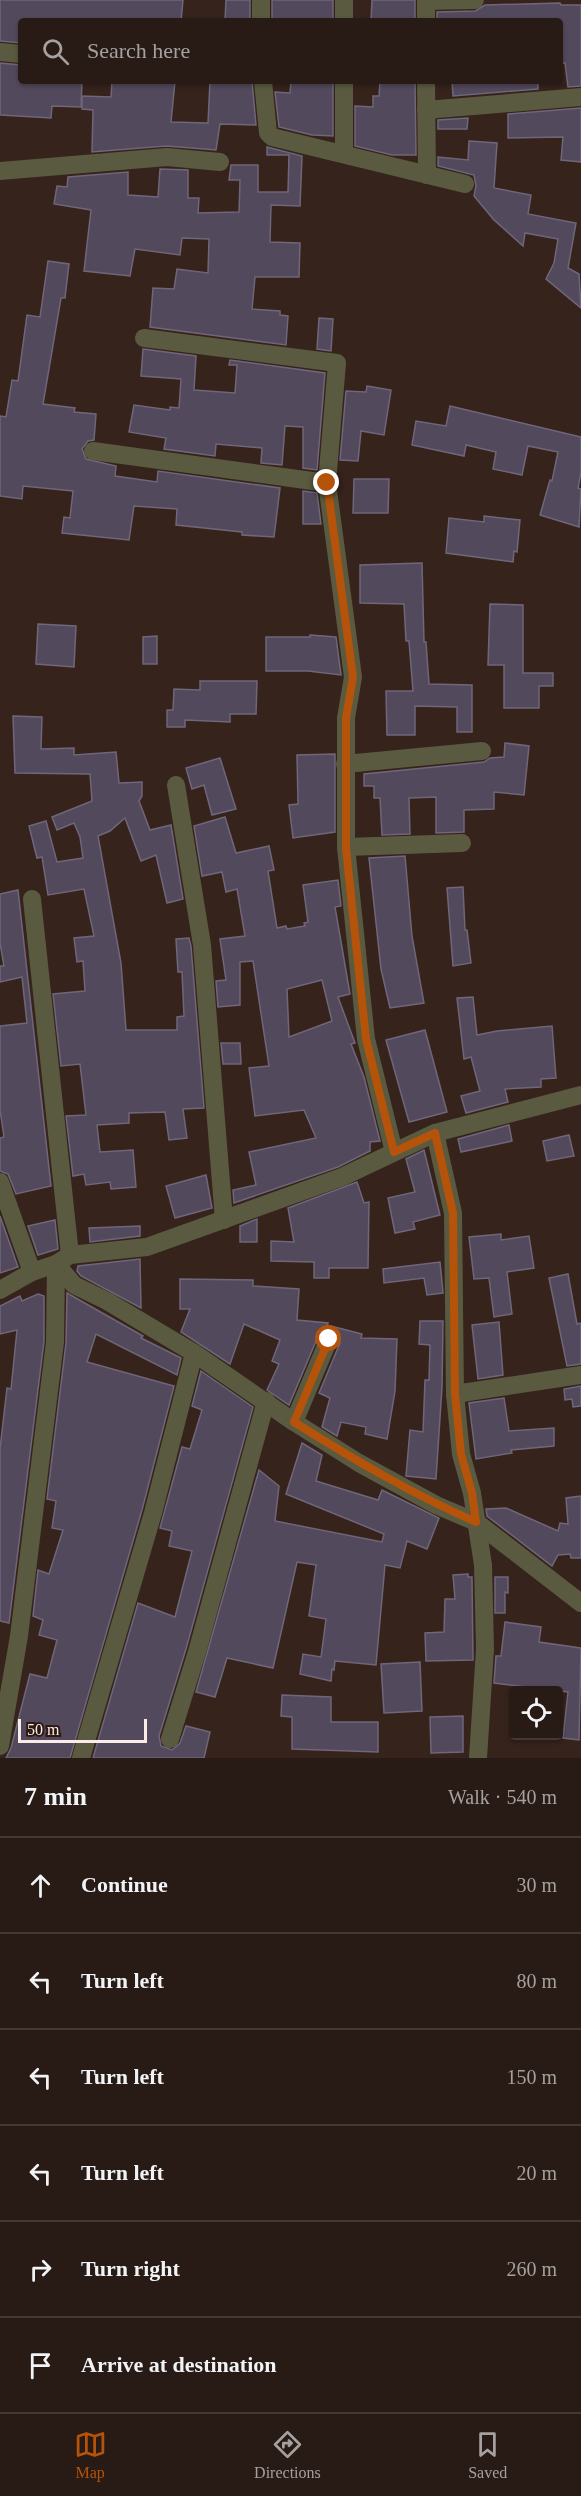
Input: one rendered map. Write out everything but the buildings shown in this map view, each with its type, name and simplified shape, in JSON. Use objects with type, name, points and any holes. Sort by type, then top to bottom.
[{"type":"street","points":[[261,0],[261,18]]},
{"type":"street","points":[[344,0],[344,18]]},
{"type":"street","points":[[426,18],[426,1],[475,0]]},
{"type":"street","points":[[0,52],[18,54]]},
{"type":"street","points":[[263,84],[268,133],[272,137],[465,184]]},
{"type":"street","points":[[344,84],[344,154]]},
{"type":"street","points":[[426,84],[427,175]]},
{"type":"street","points":[[426,110],[581,97]]},
{"type":"street","points":[[0,171],[167,157],[220,162]]},
{"type":"street","points":[[144,338],[337,363],[327,483],[353,677],[346,718],[346,848],[366,1039],[394,1152]]},
{"type":"street","points":[[93,451],[327,483]]},
{"type":"street","points":[[345,764],[482,751]]},
{"type":"street","points":[[176,785],[202,945],[224,1221]]},
{"type":"street","points":[[346,848],[462,843]]},
{"type":"street","points":[[0,1746],[19,1636],[56,1342],[63,1259],[32,899]]},
{"type":"street","points":[[0,1290],[32,1272],[63,1259],[147,1247],[224,1221],[342,1177],[435,1133],[581,1095]]},
{"type":"street","points":[[435,1133],[453,1213],[455,1394],[461,1454],[472,1493],[483,1565],[484,1649],[478,1758]]},
{"type":"street","points":[[0,1182],[32,1272]]},
{"type":"street","points":[[63,1259],[74,1285],[106,1301],[194,1353],[294,1422],[368,1468],[436,1505],[476,1522],[581,1603]]},
{"type":"street","points":[[294,1422],[329,1339]]},
{"type":"street","points":[[81,1758],[153,1514],[194,1353]]},
{"type":"street","points":[[455,1394],[581,1375]]},
{"type":"street","points":[[170,1739],[197,1652],[266,1401]]},
{"type":"route","points":[[327,483],[353,677],[346,718],[346,848],[366,1039],[394,1152],[435,1133],[453,1213],[455,1394],[461,1454],[472,1493],[476,1522],[436,1505],[294,1422],[329,1339]]}]
